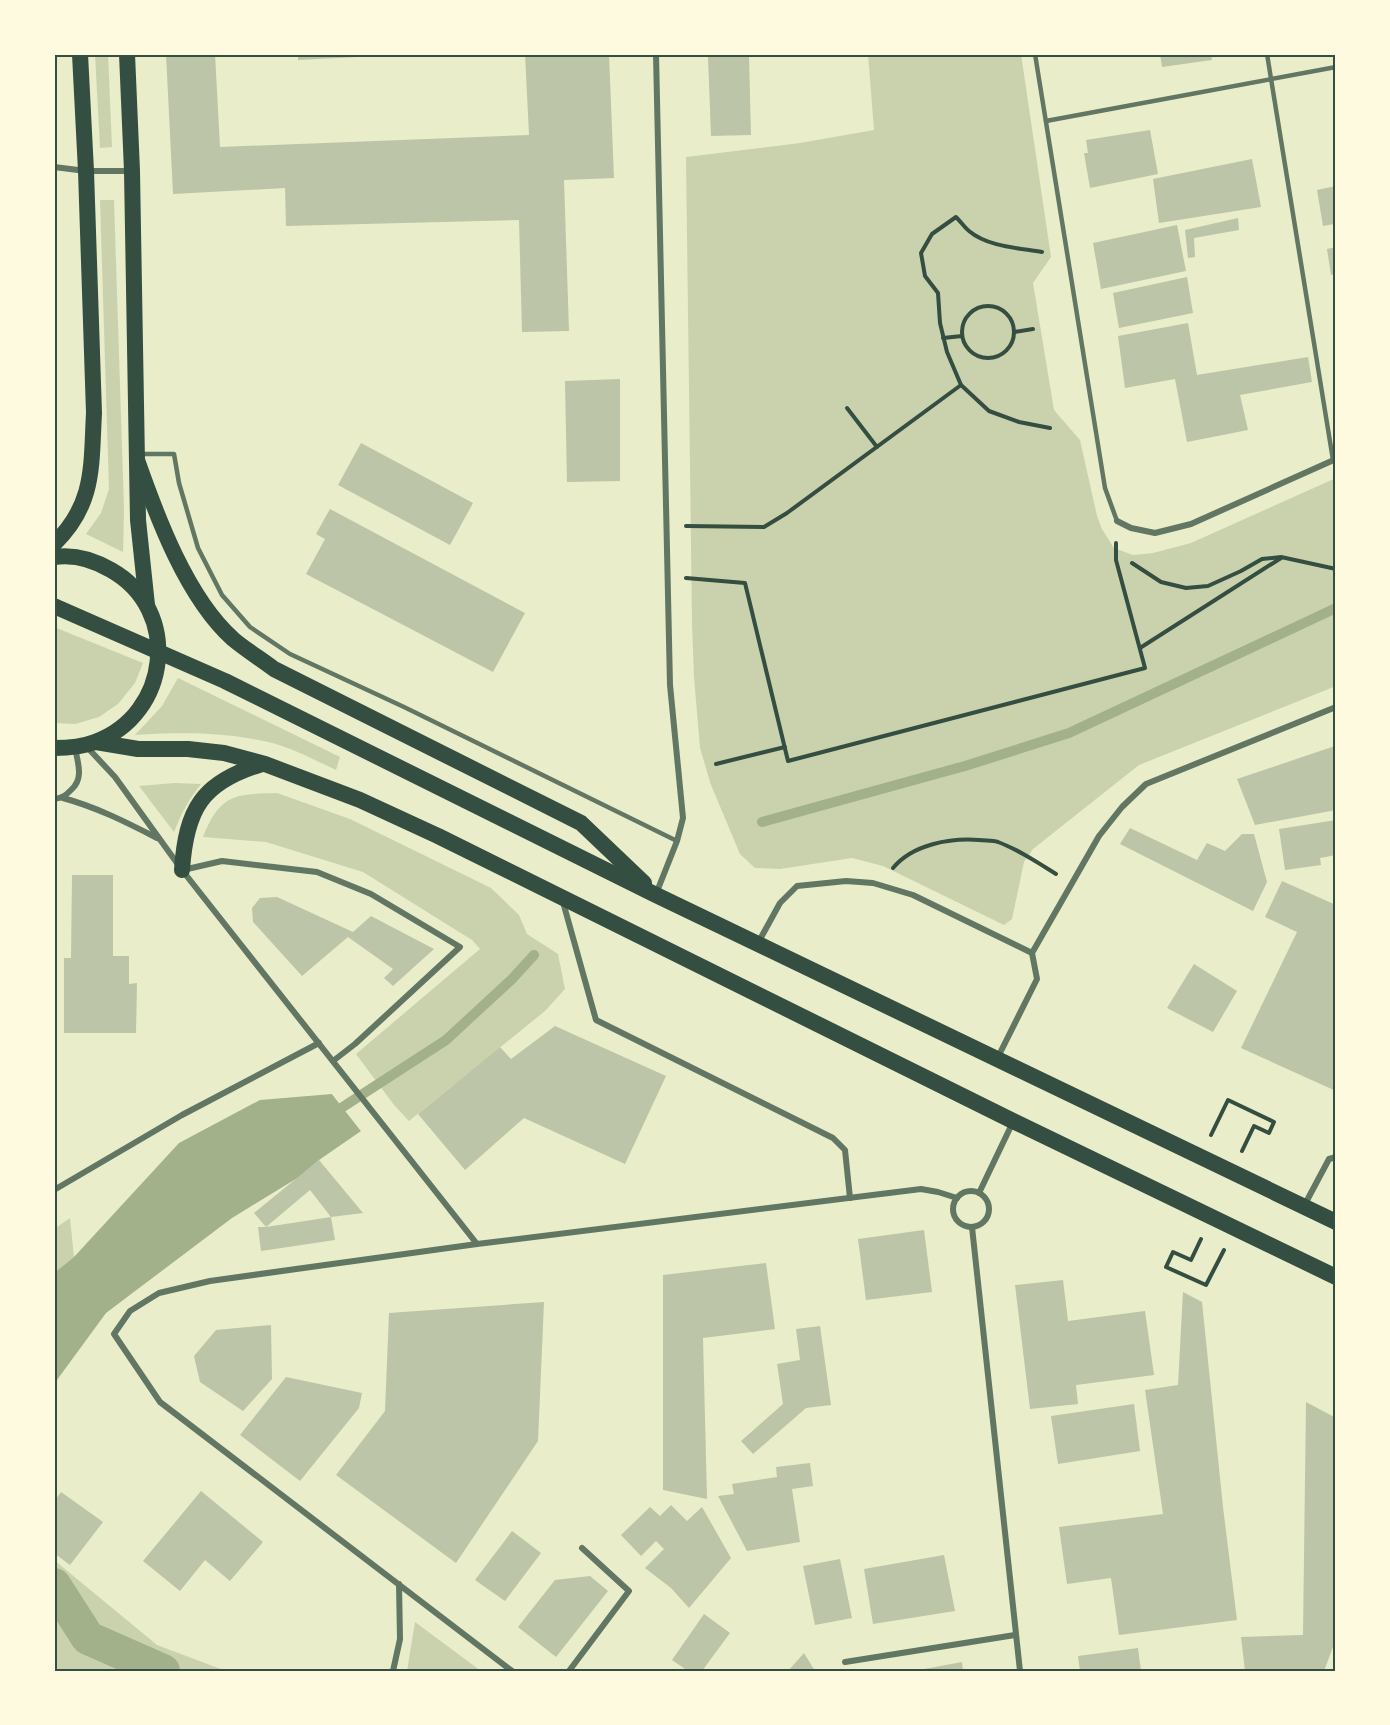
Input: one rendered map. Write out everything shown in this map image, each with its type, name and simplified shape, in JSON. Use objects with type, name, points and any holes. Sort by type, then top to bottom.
[{"type":"highway","points":[[54,544],[64,535],[84,504],[90,480],[94,413],[80,54]]},
{"type":"highway","points":[[127,54],[132,171],[138,520],[147,605]]},
{"type":"highway","points":[[137,457],[150,499],[189,583],[208,611],[232,638],[274,669],[581,823],[656,895]]},
{"type":"highway","points":[[54,557],[81,558],[102,564],[119,574],[135,588],[147,605],[155,625],[159,652],[158,665],[153,686],[143,704],[130,720],[114,733],[85,745]]},
{"type":"highway","points":[[54,606],[233,686],[656,895],[1336,1222]]},
{"type":"highway","points":[[54,748],[85,745],[138,749],[188,749],[225,753],[265,764],[360,800],[438,836],[1013,1121],[1336,1277]]},
{"type":"highway","points":[[182,870],[188,826],[204,796],[228,776],[265,764]]},
{"type":"street","points":[[656,54],[670,685],[683,818],[677,841],[656,895]]},
{"type":"street","points":[[54,167],[86,171],[132,171]]},
{"type":"street","points":[[1116,521],[1131,528],[1155,533],[1191,524],[1335,460]]},
{"type":"street","points":[[997,1059],[1037,979],[1032,953],[1100,836],[1122,807],[1146,784],[1336,707]]},
{"type":"street","points":[[63,798],[77,785],[85,745]]},
{"type":"street","points":[[85,745],[115,777],[182,870],[477,1244]]},
{"type":"street","points":[[54,799],[63,798],[85,804],[160,840]]},
{"type":"street","points":[[182,870],[222,861],[317,872],[371,894],[460,947],[355,1044],[333,1061]]},
{"type":"street","points":[[758,944],[780,903],[797,886],[846,881],[880,885],[913,895],[1032,953]]},
{"type":"street","points":[[561,898],[596,1020],[833,1138],[845,1150],[850,1198]]},
{"type":"street","points":[[54,1190],[182,1115],[319,1043]]},
{"type":"street","points":[[979,1193],[1013,1121]]},
{"type":"street","points":[[1303,1206],[1334,1159]]},
{"type":"street","points":[[512,1671],[160,1402],[114,1334],[130,1311],[159,1293],[210,1281],[477,1244],[921,1189],[957,1198]]},
{"type":"street","points":[[967,1192],[979,1193],[987,1201],[989,1207],[983,1223],[972,1227],[961,1224],[953,1209],[957,1198],[967,1192]]},
{"type":"street","points":[[972,1227],[1020,1671]]},
{"type":"street","points":[[569,1671],[628,1591],[582,1548]]},
{"type":"street","points":[[393,1671],[400,1639],[399,1584]]},
{"type":"street","points":[[845,1662],[1015,1635]]},
{"type":"lane","points":[[1035,54],[1105,488],[1116,521]]},
{"type":"lane","points":[[1268,54],[1335,460]]},
{"type":"lane","points":[[1047,121],[1336,67]]},
{"type":"lane","points":[[137,457],[174,454],[179,483],[198,548],[222,595],[250,627],[290,654],[404,707],[677,841]]},
{"type":"path","points":[[1042,252],[1013,248],[988,241],[970,232],[956,218],[932,234],[921,253],[925,276],[938,293],[946,352],[961,385],[989,411],[1019,422],[1050,428]]},
{"type":"path","points":[[984,307],[1002,310],[1008,316],[1014,332],[1008,348],[1001,354],[984,358],[976,356],[969,350],[962,336],[965,320],[970,314],[984,307]]},
{"type":"path","points":[[1014,332],[1033,329]]},
{"type":"path","points":[[944,338],[962,336]]},
{"type":"path","points":[[667,526],[764,527],[787,513],[961,385]]},
{"type":"path","points":[[847,408],[877,447]]},
{"type":"path","points":[[1132,563],[1161,582],[1186,588],[1208,586],[1262,559],[1281,557],[1336,569]]},
{"type":"path","points":[[1140,648],[1281,557]]},
{"type":"path","points":[[668,576],[745,583],[788,761],[1145,668],[1116,560]]},
{"type":"path","points":[[716,764],[785,747]]},
{"type":"path","points":[[880,885],[896,865],[909,855],[932,844],[961,839],[995,841],[1021,852],[1072,883]]},
{"type":"path","points":[[1201,1156],[1228,1100],[1274,1122],[1269,1133],[1254,1126]]},
{"type":"path","points":[[1191,1260],[1173,1252],[1166,1267],[1206,1285],[1235,1228]]},
{"type":"shaded area","points":[[95,54],[108,54],[112,147],[100,148]]},
{"type":"shaded area","points":[[868,54],[1021,54],[1051,257],[1033,283],[1054,410],[1080,440],[1097,516],[1114,548],[1133,555],[1153,553],[1191,543],[1336,478],[1336,686],[1139,765],[1033,849],[1024,862],[1012,919],[1004,925],[883,866],[852,858],[780,869],[755,868],[740,854],[711,785],[700,748],[692,623],[686,157],[800,143],[874,130]]},
{"type":"shaded area","points":[[100,200],[114,200],[124,509],[123,552],[86,534],[101,513],[109,489]]},
{"type":"shaded area","points":[[54,627],[143,663],[135,683],[118,704],[99,717],[75,724],[54,723]]},
{"type":"shaded area","points":[[178,678],[340,757],[336,770],[285,747],[235,736],[168,733],[135,735],[162,706]]},
{"type":"shaded area","points":[[175,783],[201,784],[179,819],[174,832],[139,786]]},
{"type":"shaded area","points":[[277,793],[350,819],[491,888],[519,915],[527,934],[558,954],[565,989],[545,1011],[409,1121],[394,1105],[356,1054],[480,949],[472,940],[363,872],[266,842],[203,837],[216,812],[231,799],[250,794]]},
{"type":"shaded area","points":[[332,1094],[361,1131],[299,1177],[232,1218],[106,1313],[54,1384],[54,1273],[74,1257],[179,1143],[260,1100]]},
{"type":"shaded area","points":[[70,1218],[74,1257],[54,1273],[54,1229]]},
{"type":"shaded area","points":[[54,1560],[157,1645],[226,1671],[54,1671]]},
{"type":"shaded area","points":[[415,1622],[481,1671],[407,1671]]},
{"type":"pier","points":[[335,1092],[363,1129],[361,1131],[332,1094]]},
{"type":"building","points":[[166,54],[215,54],[220,147],[529,135],[525,54],[609,54],[614,178],[564,180],[569,331],[522,332],[519,220],[286,226],[285,188],[173,194]]},
{"type":"building","points":[[298,54],[377,54],[377,56],[298,60]]},
{"type":"building","points":[[1160,54],[1211,54],[1212,60],[1162,67]]},
{"type":"building","points":[[749,56],[751,135],[711,136],[708,57]]},
{"type":"building","points":[[1150,130],[1158,174],[1090,188],[1084,153],[1088,153],[1086,140]]},
{"type":"building","points":[[1252,159],[1261,207],[1159,223],[1153,179]]},
{"type":"building","points":[[1336,186],[1335,229],[1334,224],[1323,226],[1317,190]]},
{"type":"building","points":[[1238,218],[1239,230],[1194,238],[1195,257],[1188,258],[1185,230]]},
{"type":"building","points":[[1177,225],[1186,271],[1101,289],[1093,243]]},
{"type":"building","points":[[1336,247],[1336,274],[1331,275],[1327,249]]},
{"type":"building","points":[[1187,277],[1193,313],[1119,328],[1113,293]]},
{"type":"building","points":[[1188,323],[1197,375],[1308,357],[1312,382],[1240,395],[1248,430],[1187,442],[1175,379],[1125,388],[1118,336]]},
{"type":"building","points":[[620,379],[620,481],[567,482],[565,381]]},
{"type":"building","points":[[361,443],[473,503],[450,545],[338,485]]},
{"type":"building","points":[[330,509],[525,613],[493,672],[306,574],[325,539],[316,534]]},
{"type":"building","points":[[1335,746],[1336,810],[1255,825],[1237,779]]},
{"type":"building","points":[[1336,820],[1336,855],[1320,858],[1321,865],[1285,870],[1279,829]]},
{"type":"building","points":[[1130,828],[1197,860],[1207,843],[1225,851],[1242,834],[1254,834],[1267,882],[1253,911],[1120,844]]},
{"type":"building","points":[[72,875],[113,875],[113,956],[129,956],[129,984],[137,983],[136,1033],[64,1033],[64,958],[71,958]]},
{"type":"building","points":[[1282,881],[1336,905],[1336,1091],[1241,1048],[1297,932],[1265,917]]},
{"type":"building","points":[[277,897],[353,932],[371,916],[434,949],[393,986],[384,978],[393,969],[348,937],[302,976],[253,922],[252,908],[260,898]]},
{"type":"building","points":[[1194,964],[1237,991],[1213,1032],[1167,1008]]},
{"type":"building","points":[[555,1026],[666,1076],[625,1164],[524,1118],[465,1170],[418,1114],[500,1047],[511,1059]]},
{"type":"building","points":[[319,1160],[363,1213],[331,1217],[310,1190],[266,1227],[254,1213]]},
{"type":"building","points":[[331,1217],[335,1240],[261,1251],[258,1227]]},
{"type":"building","points":[[924,1230],[932,1292],[866,1300],[858,1239]]},
{"type":"building","points":[[766,1263],[775,1329],[703,1338],[707,1499],[663,1490],[663,1275]]},
{"type":"building","points":[[1063,1280],[1068,1321],[1145,1311],[1154,1375],[1076,1385],[1078,1404],[1030,1409],[1015,1285]]},
{"type":"building","points":[[1183,1292],[1202,1302],[1237,1620],[1119,1635],[1111,1578],[1067,1584],[1059,1527],[1163,1514],[1145,1390],[1178,1385]]},
{"type":"building","points":[[544,1302],[538,1441],[456,1563],[336,1475],[385,1411],[389,1313]]},
{"type":"building","points":[[271,1325],[272,1379],[243,1411],[200,1382],[194,1356],[216,1330]]},
{"type":"building","points":[[820,1326],[831,1405],[806,1408],[753,1454],[741,1441],[783,1404],[777,1364],[800,1360],[796,1329]]},
{"type":"building","points":[[286,1377],[362,1393],[359,1408],[300,1481],[240,1435]]},
{"type":"building","points":[[1306,1402],[1336,1418],[1336,1639],[1324,1671],[1245,1671],[1241,1637],[1303,1635]]},
{"type":"building","points":[[1134,1404],[1140,1451],[1058,1464],[1051,1416]]},
{"type":"building","points":[[810,1463],[813,1486],[792,1489],[800,1542],[747,1551],[718,1496],[734,1494],[732,1484],[777,1477],[776,1467]]},
{"type":"building","points":[[201,1491],[263,1542],[230,1581],[205,1560],[180,1591],[143,1561]]},
{"type":"building","points":[[61,1492],[103,1522],[70,1565],[54,1553],[54,1502]]},
{"type":"building","points":[[671,1505],[687,1521],[702,1507],[731,1558],[689,1608],[671,1588],[645,1568],[664,1549],[656,1541],[641,1556],[621,1535],[650,1507],[660,1516]]},
{"type":"building","points":[[512,1531],[541,1553],[505,1601],[475,1580]]},
{"type":"building","points":[[944,1555],[955,1611],[873,1624],[864,1569]]},
{"type":"building","points":[[840,1559],[852,1618],[815,1625],[803,1566]]},
{"type":"building","points":[[590,1576],[608,1591],[556,1657],[518,1627],[555,1580]]},
{"type":"building","points":[[704,1614],[730,1633],[702,1671],[688,1671],[672,1660]]},
{"type":"building","points":[[1138,1648],[1141,1671],[1080,1671],[1078,1656]]},
{"type":"building","points":[[804,1653],[815,1671],[788,1671]]},
{"type":"building","points":[[962,1662],[963,1671],[919,1671],[919,1670]]},
{"type":"waterway","points":[[762,822],[965,766],[1069,733],[1336,608]]},
{"type":"waterway","points":[[332,1114],[446,1040],[511,980],[534,955]]},
{"type":"waterway","points":[[54,1585],[88,1638],[163,1671]]}]
